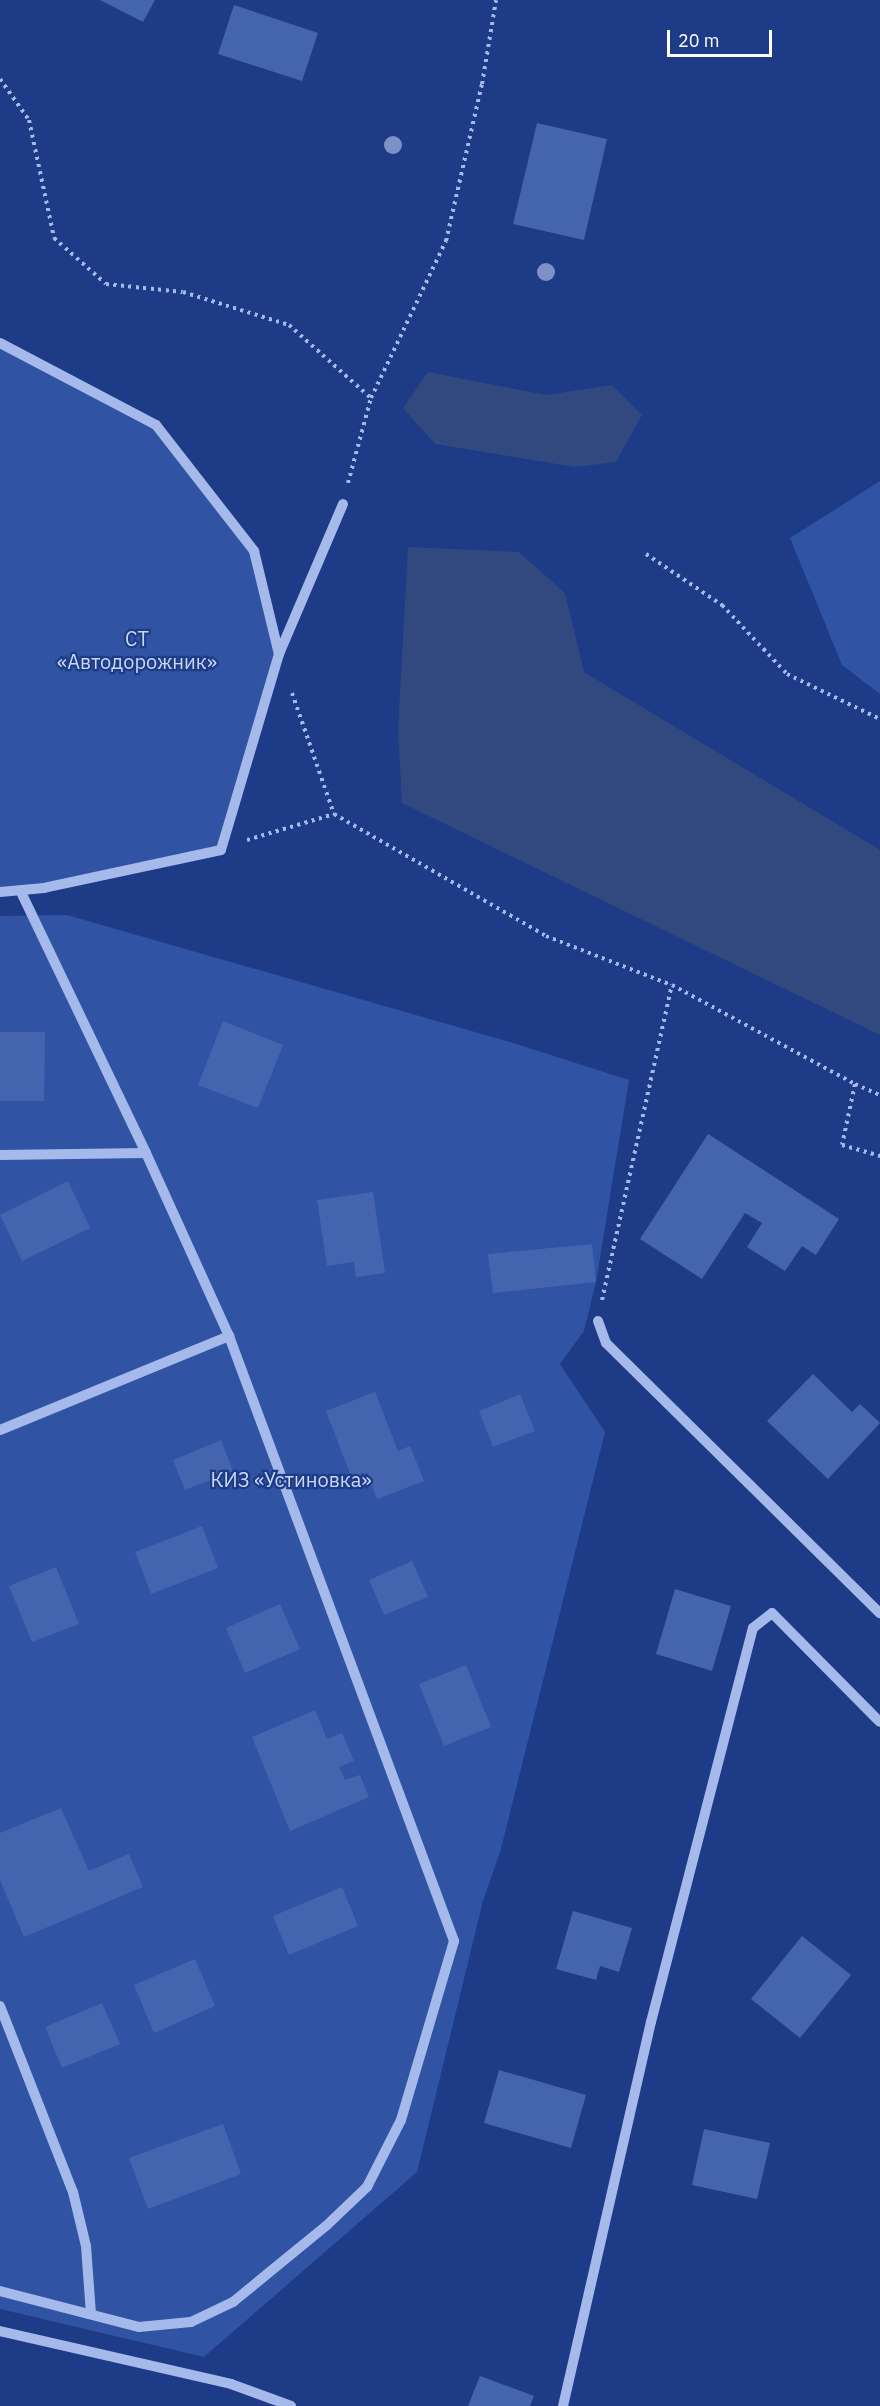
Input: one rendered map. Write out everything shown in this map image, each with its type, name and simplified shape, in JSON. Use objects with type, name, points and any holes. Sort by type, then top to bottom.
[{"type":"street","points":[[0,342],[156,425],[254,551],[279,654]]},
{"type":"street","points":[[0,892],[21,892],[221,850],[279,654],[343,504]]},
{"type":"street","points":[[0,2291],[140,2327],[191,2322],[233,2302],[326,2226],[367,2187],[401,2120],[454,1941],[230,1336],[146,1153],[21,892]]},
{"type":"street","points":[[0,1155],[146,1153]]},
{"type":"street","points":[[598,1321],[606,1343],[880,1613]]},
{"type":"street","points":[[0,1430],[230,1336]]},
{"type":"street","points":[[563,2406],[651,2022],[753,1628],[772,1613],[880,1722]]},
{"type":"street","points":[[0,2006],[73,2192],[86,2246],[91,2314]]},
{"type":"street","points":[[0,2331],[231,2384],[291,2406]]},
{"type":"path","points":[[343,504],[371,398],[446,241],[482,84],[496,0]]},
{"type":"path","points":[[0,80],[29,120],[54,238],[106,284],[183,292],[289,325],[371,398]]},
{"type":"path","points":[[646,554],[722,605],[787,674],[880,719]]},
{"type":"path","points":[[279,654],[334,814],[546,936],[672,985],[855,1084],[880,1095]]},
{"type":"path","points":[[221,850],[334,814]]},
{"type":"path","points":[[598,1321],[672,985]]},
{"type":"path","points":[[855,1084],[842,1145],[880,1156]]},
{"type":"green space","name":"СТ «Автодорожник»","points":[[0,344],[156,425],[254,551],[279,654],[221,850],[0,892]]},
{"type":"green space","points":[[880,481],[880,694],[842,665],[790,538]]},
{"type":"green space","name":"КИЗ «Устиновка»","points":[[67,915],[510,1042],[629,1080],[596,1282],[584,1331],[560,1364],[605,1432],[501,1849],[483,1901],[417,2172],[204,2357],[0,2309],[0,916]]},
{"type":"shaded area","points":[[428,372],[546,395],[612,385],[642,415],[616,462],[575,467],[435,444],[403,408]]},
{"type":"shaded area","points":[[408,547],[519,552],[565,593],[584,672],[880,850],[880,1035],[402,803],[398,730]]},
{"type":"building","points":[[100,0],[155,0],[143,22]]},
{"type":"building","points":[[234,5],[318,33],[302,81],[218,54]]},
{"type":"building","points":[[537,123],[607,139],[584,240],[513,224]]},
{"type":"building","points":[[223,1021],[283,1045],[258,1108],[198,1085]]},
{"type":"building","points":[[0,1032],[45,1032],[44,1101],[0,1101]]},
{"type":"building","points":[[708,1134],[839,1219],[816,1255],[802,1246],[785,1271],[747,1247],[762,1223],[745,1213],[702,1279],[640,1239]]},
{"type":"building","points":[[68,1181],[90,1228],[22,1261],[0,1215]]},
{"type":"building","points":[[373,1192],[385,1273],[356,1277],[354,1262],[327,1266],[317,1200]]},
{"type":"building","points":[[592,1244],[596,1282],[493,1293],[488,1254]]},
{"type":"building","points":[[813,1374],[852,1412],[860,1404],[880,1423],[828,1479],[767,1421]]},
{"type":"building","points":[[375,1392],[398,1451],[410,1446],[424,1481],[377,1499],[367,1473],[352,1479],[326,1411]]},
{"type":"building","points":[[520,1394],[535,1431],[493,1447],[479,1411]]},
{"type":"building","points":[[221,1440],[233,1471],[185,1490],[173,1460]]},
{"type":"building","points":[[202,1526],[218,1568],[151,1594],[135,1552]]},
{"type":"building","points":[[412,1561],[428,1597],[384,1615],[369,1580]]},
{"type":"building","points":[[56,1567],[79,1624],[32,1642],[9,1586]]},
{"type":"building","points":[[675,1589],[731,1606],[712,1671],[656,1654]]},
{"type":"building","points":[[280,1604],[300,1649],[245,1673],[226,1628]]},
{"type":"building","points":[[466,1665],[491,1727],[444,1746],[419,1684]]},
{"type":"building","points":[[315,1710],[327,1739],[342,1733],[354,1761],[339,1767],[345,1780],[360,1775],[369,1797],[290,1831],[252,1737]]},
{"type":"building","points":[[61,1808],[89,1871],[129,1854],[143,1887],[24,1937],[0,1880],[0,1833]]},
{"type":"building","points":[[342,1887],[358,1926],[289,1955],[273,1916]]},
{"type":"building","points":[[573,1911],[632,1928],[619,1972],[600,1966],[596,1980],[556,1969]]},
{"type":"building","points":[[802,1936],[851,1975],[800,2038],[751,1999]]},
{"type":"building","points":[[195,1959],[215,2006],[154,2033],[134,1985]]},
{"type":"building","points":[[102,2003],[120,2044],[62,2068],[45,2027]]},
{"type":"building","points":[[499,2070],[586,2095],[571,2148],[484,2123]]},
{"type":"building","points":[[223,2124],[241,2174],[148,2209],[129,2158]]},
{"type":"building","points":[[704,2129],[770,2143],[757,2199],[692,2185]]},
{"type":"building","points":[[480,2376],[534,2396],[530,2406],[468,2406]]}]
